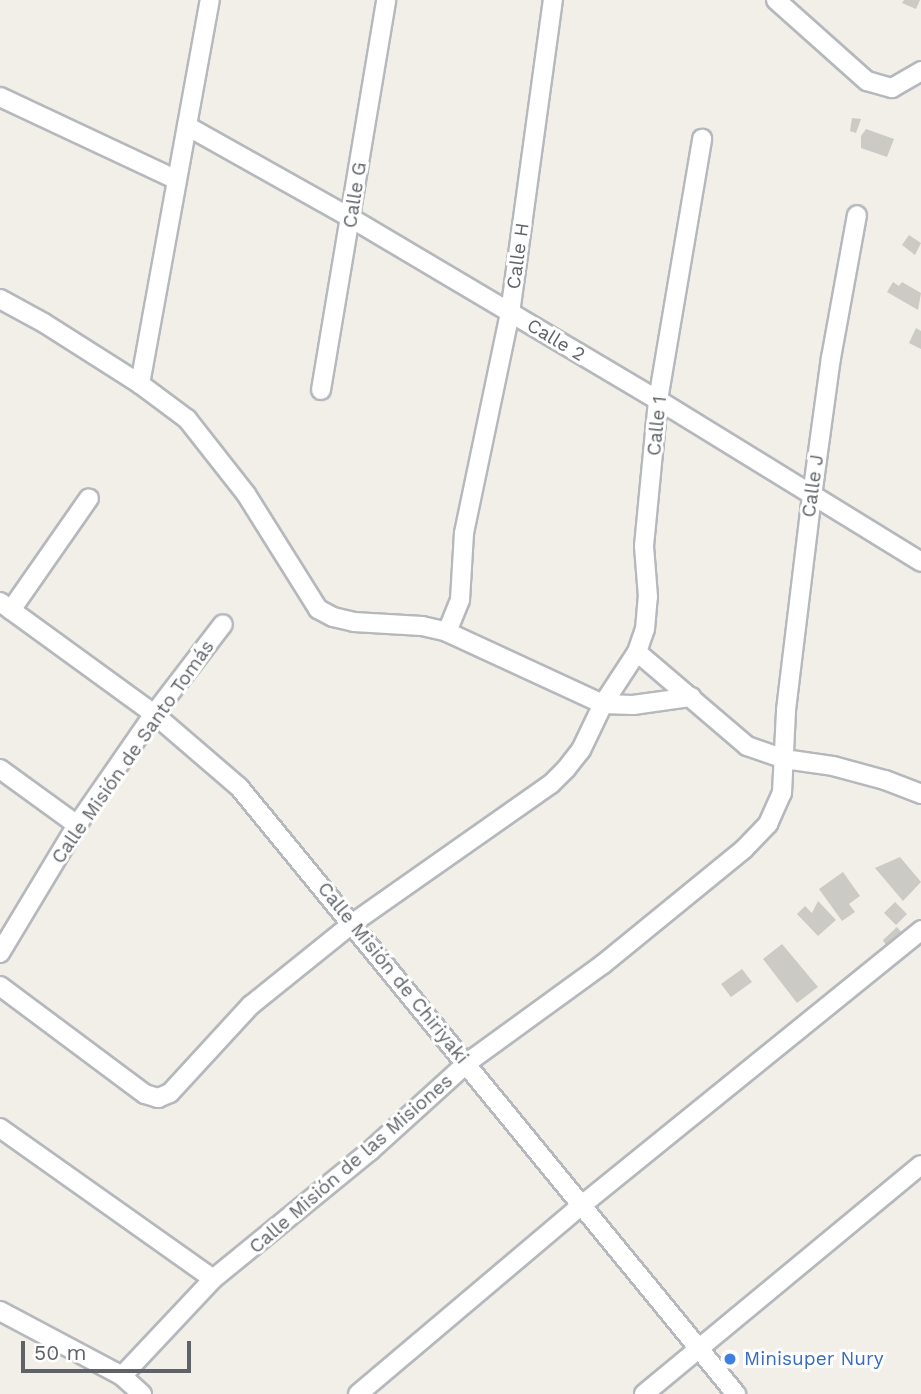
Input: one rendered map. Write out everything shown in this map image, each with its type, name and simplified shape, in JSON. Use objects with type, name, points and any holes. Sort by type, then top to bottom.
[{"type":"street","points":[[140,384],[210,0]]},
{"type":"street","name":"Calle G","points":[[321,390],[386,0]]},
{"type":"street","name":"Calle H","points":[[447,632],[460,600],[464,533],[510,313],[553,0]]},
{"type":"street","points":[[776,0],[867,81],[892,88],[921,71]]},
{"type":"street","points":[[0,97],[177,180]]},
{"type":"street","name":"Calle 2","points":[[187,127],[351,218],[659,400],[921,562]]},
{"type":"street","name":"Calle 1","points":[[0,986],[145,1094],[158,1098],[170,1093],[251,1004],[353,923],[551,784],[581,750],[603,704],[636,652],[645,629],[645,546],[659,400],[702,139]]},
{"type":"street","name":"Calle J","points":[[784,759],[788,696],[812,496],[831,358],[857,215]]},
{"type":"street","points":[[0,299],[44,323],[140,384],[187,419],[246,494],[318,609],[333,617],[354,622],[422,626],[447,632],[603,704],[633,705],[691,697]]},
{"type":"street","points":[[6,606],[89,498]]},
{"type":"street","name":"Calle Misión de Chiriyaki","points":[[6,606],[154,714],[239,787],[736,1394]]},
{"type":"street","name":"Calle Misión de Santo Tomás","points":[[0,953],[77,825],[154,714],[223,624]]},
{"type":"street","points":[[636,652],[747,746],[784,759],[833,766],[921,794]]},
{"type":"street","name":"Calle Misión de las Misiones","points":[[122,1376],[213,1279],[370,1151],[467,1063],[602,965],[744,849],[768,824],[782,793],[784,759]]},
{"type":"street","points":[[0,769],[77,825]]},
{"type":"street","points":[[358,1394],[582,1205],[921,930]]},
{"type":"street","points":[[0,1128],[213,1279]]},
{"type":"street","points":[[643,1394],[921,1165]]},
{"type":"street","points":[[0,1311],[122,1376],[142,1394]]},
{"type":"building","points":[[904,0],[920,0],[916,9],[902,3]]},
{"type":"building","points":[[852,118],[861,119],[856,133],[850,131]]},
{"type":"building","points":[[866,129],[894,139],[887,157],[861,148],[861,136]]},
{"type":"building","points":[[909,235],[921,243],[915,255],[902,245]]},
{"type":"building","points":[[893,282],[899,286],[902,282],[921,293],[918,310],[887,292]]},
{"type":"building","points":[[916,328],[921,331],[921,349],[909,343]]},
{"type":"building","points":[[900,857],[921,882],[903,901],[875,868]]},
{"type":"building","points":[[843,872],[860,896],[849,904],[855,912],[842,921],[819,889]]},
{"type":"building","points":[[818,901],[836,920],[818,936],[797,914],[805,906],[812,913]]},
{"type":"building","points":[[895,902],[907,914],[896,925],[884,913]]},
{"type":"building","points":[[897,927],[905,936],[889,951],[883,940]]},
{"type":"building","points":[[782,944],[818,987],[797,1003],[763,959]]},
{"type":"building","points":[[742,969],[752,982],[731,997],[721,984]]},
{"type":"place","name":"Minisuper Nury","points":[[730,1359]]}]
